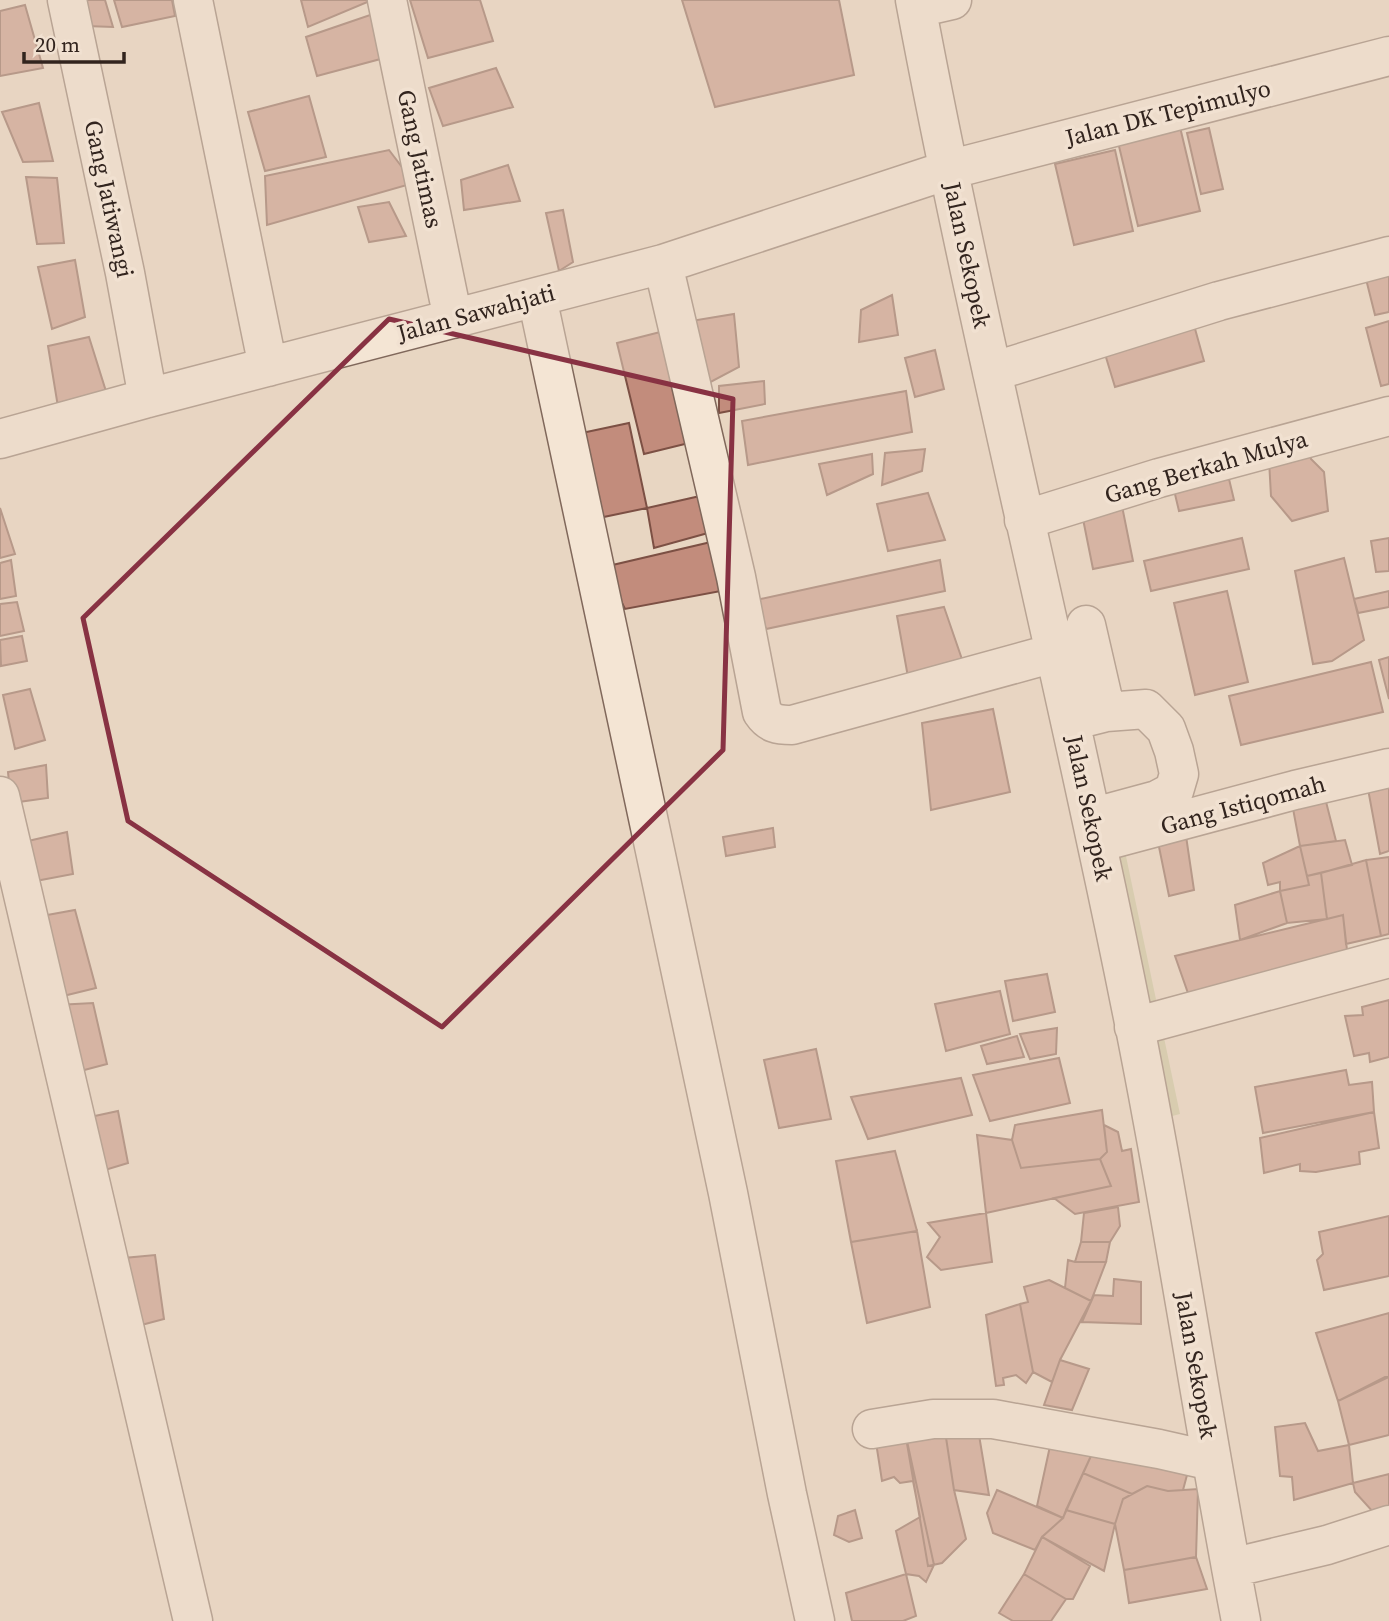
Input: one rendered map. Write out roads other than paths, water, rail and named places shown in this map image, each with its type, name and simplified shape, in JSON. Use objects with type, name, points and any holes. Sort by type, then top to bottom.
[{"type":"street","name":"Gang Jatiwangi","points":[[66,0],[125,273],[148,398]]},
{"type":"street","points":[[193,0],[268,367]]},
{"type":"street","name":"Gang Jatimas","points":[[387,0],[453,319]]},
{"type":"street","name":"Jalan Sekopek","points":[[928,3],[948,170],[992,372],[1036,516],[1054,653],[1088,716],[1094,830],[1156,1135],[1241,1621]]},
{"type":"street","name":"Jalan DK Tepimulyo","points":[[948,170],[1389,56]]},
{"type":"street","name":"Jalan Sawahjati","points":[[0,439],[663,264],[948,170]]},
{"type":"street","points":[[992,372],[1219,301],[1389,256]]},
{"type":"street","points":[[663,264],[736,577],[762,712],[768,720],[778,725],[792,725],[1054,653]]},
{"type":"street","points":[[537,297],[728,1193],[787,1494],[815,1621]]},
{"type":"street","name":"Gang Berkah Mulya","points":[[1036,516],[1159,478],[1389,416]]},
{"type":"street","points":[[1086,625],[1088,716],[1146,709],[1166,729],[1179,774],[1174,791],[1094,830]]},
{"type":"street","name":"Gang Istiqomah","points":[[1094,830],[1295,790],[1389,768]]},
{"type":"street","points":[[0,796],[192,1621]]},
{"type":"street","points":[[1134,1027],[1389,958]]},
{"type":"street","points":[[872,1429],[933,1419],[993,1419],[1160,1448],[1212,1461]]},
{"type":"street","points":[[1231,1568],[1327,1545],[1389,1525]]}]
